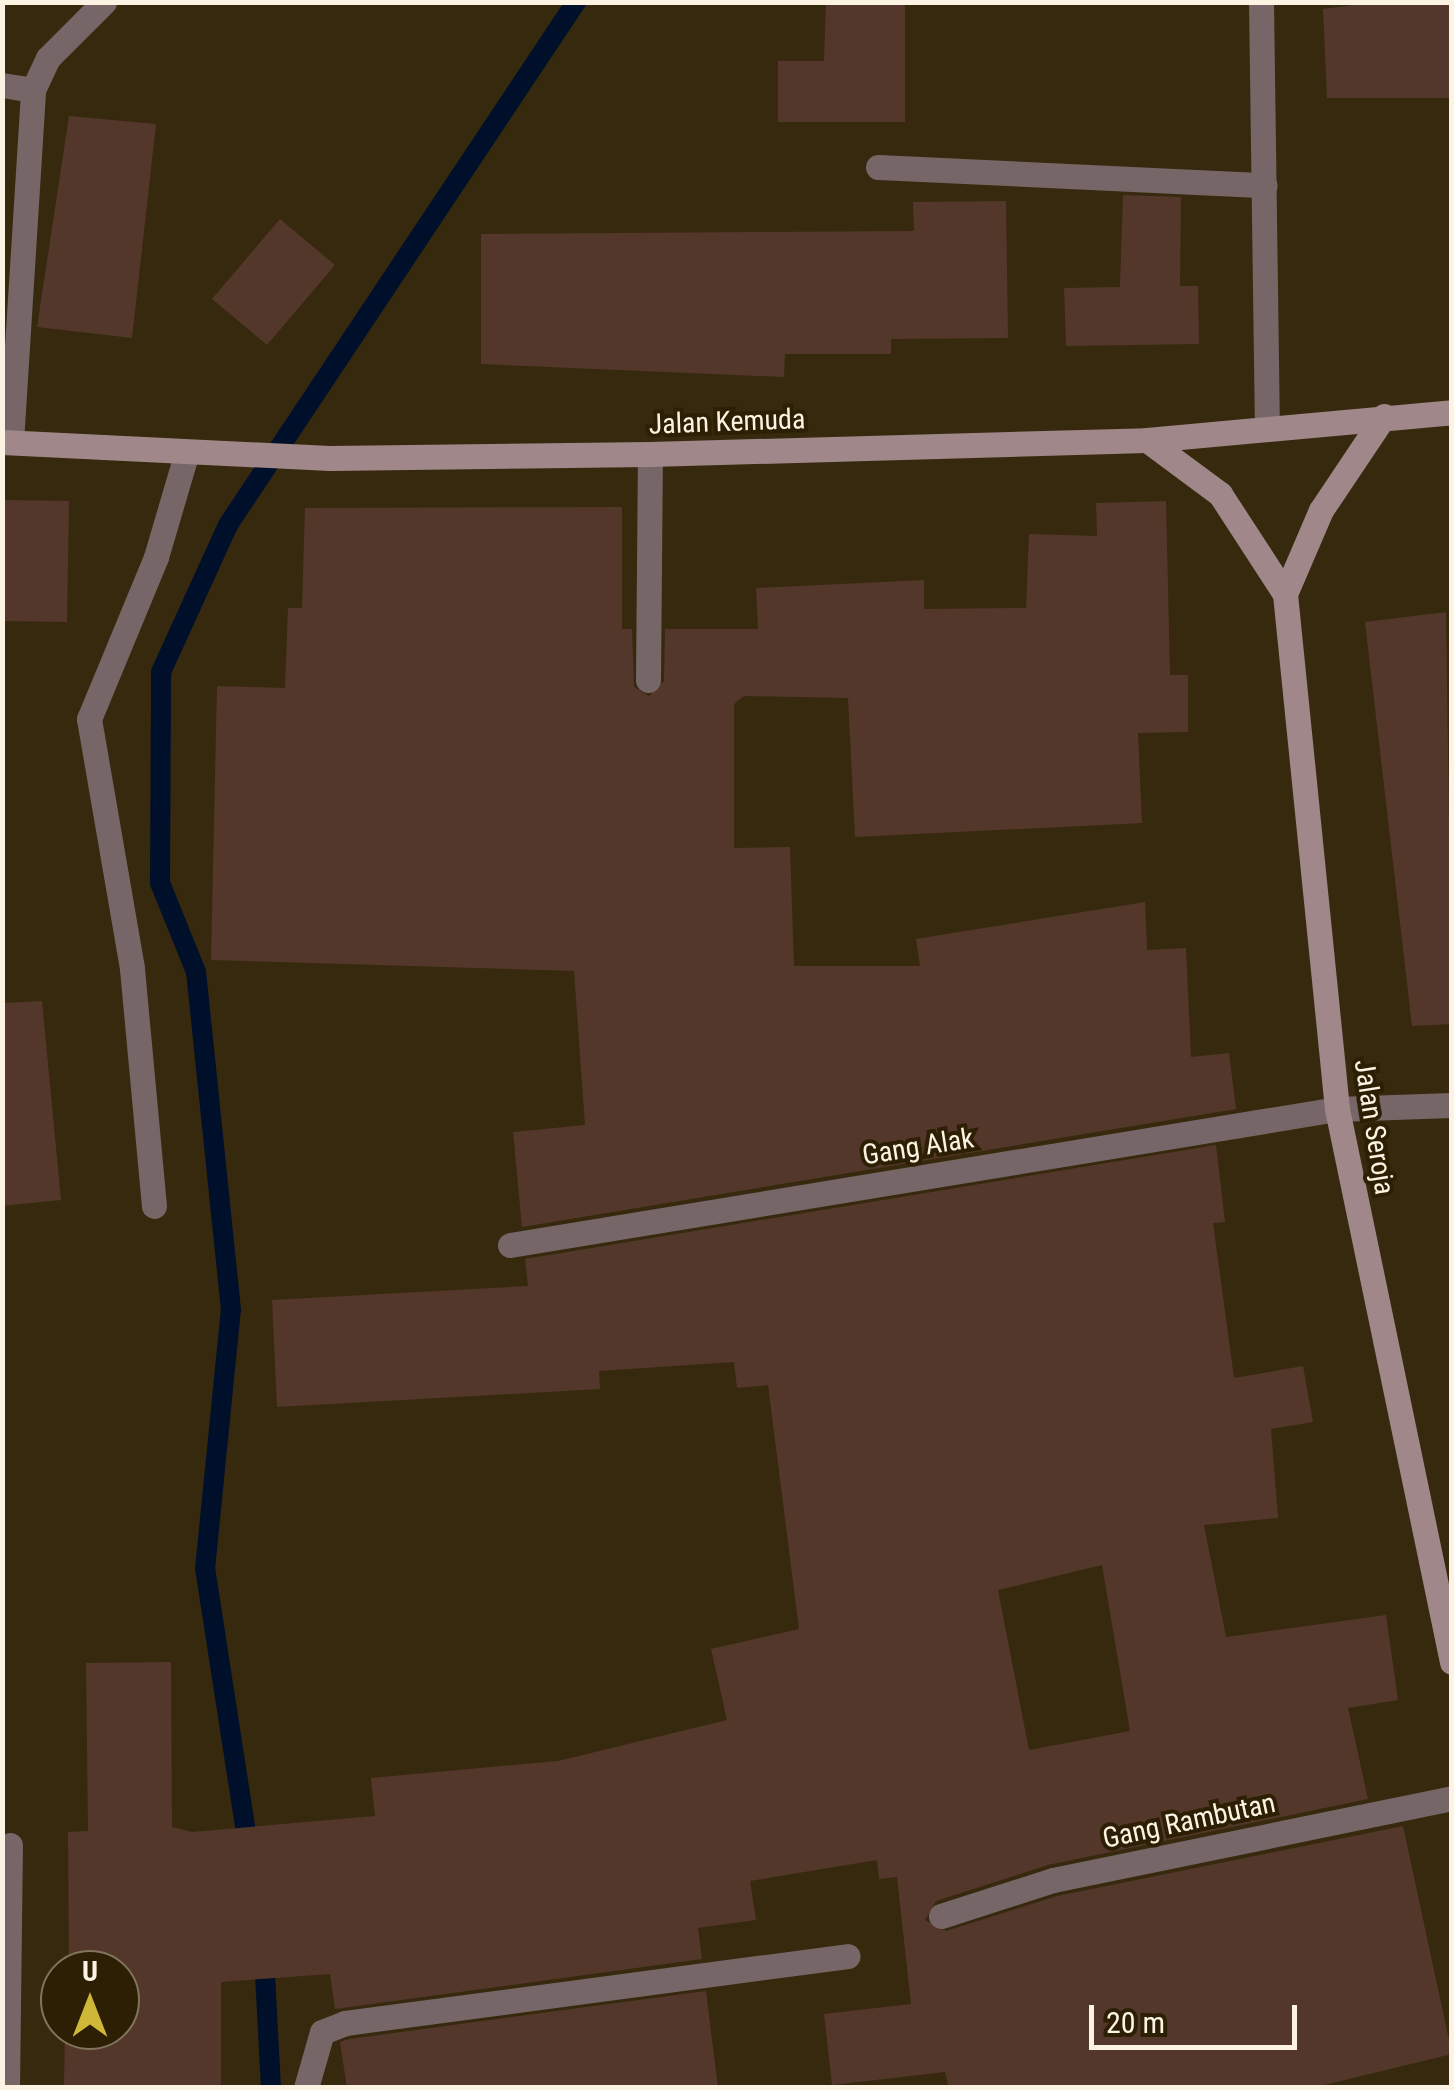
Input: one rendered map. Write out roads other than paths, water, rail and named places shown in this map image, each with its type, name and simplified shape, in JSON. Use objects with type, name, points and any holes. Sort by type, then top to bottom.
[{"type":"street","points":[[7,442],[33,90],[48,58],[104,2]]},
{"type":"street","points":[[1261,2],[1267,428]]},
{"type":"street","points":[[2,85],[33,90]]},
{"type":"street","points":[[878,166],[1264,185]]},
{"type":"street","name":"Jalan Kemuda","points":[[7,442],[330,458],[650,454],[1147,440],[1452,412]]},
{"type":"street","name":"Jalan Seroja","points":[[1285,594],[1320,510],[1384,416]]},
{"type":"street","name":"Jalan Seroja","points":[[1147,440],[1220,494],[1285,594],[1336,1109],[1446,1601],[1452,1662]]},
{"type":"street","points":[[154,1206],[132,968],[89,719],[199,452]]},
{"type":"street","points":[[648,680],[650,454]]},
{"type":"street","name":"Gang Alak","points":[[510,1244],[1336,1109],[1452,1105]]},
{"type":"street","name":"Gang Rambutan","points":[[941,1916],[1053,1880],[1452,1798]]},
{"type":"street","points":[[7,2088],[10,1844]]},
{"type":"street","points":[[306,2088],[322,2032],[345,2023],[848,1956]]},
{"type":"waterway","points":[[249,1852],[205,1569],[231,1310],[196,972],[160,883],[161,672],[228,525],[576,2]]},
{"type":"waterway","points":[[264,1955],[271,2088]]}]
